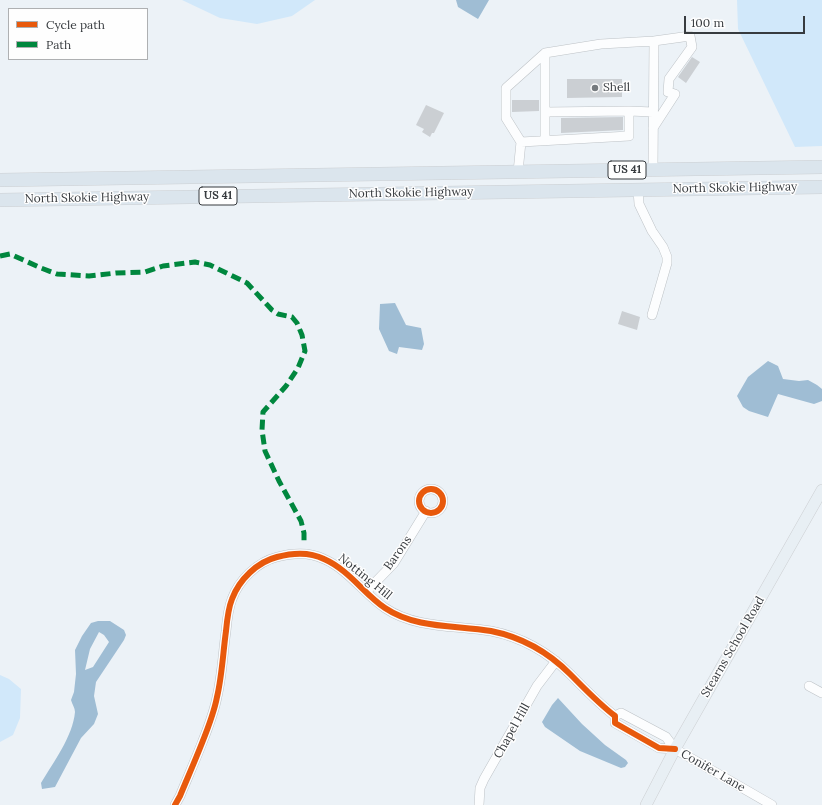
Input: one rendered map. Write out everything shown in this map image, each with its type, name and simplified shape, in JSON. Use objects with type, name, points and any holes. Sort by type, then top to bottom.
[{"type":"highway","name":"North Skokie Highway","points":[[0,180],[822,167]]},
{"type":"highway","name":"North Skokie Highway","points":[[0,200],[822,187]]},
{"type":"main road","name":"Stearns School Road","points":[[646,805],[675,749],[822,490]]},
{"type":"street","points":[[518,172],[521,142],[506,118],[506,88],[545,53],[601,44],[654,41],[690,36],[692,47],[669,79],[668,92],[675,94],[653,128]]},
{"type":"street","points":[[653,170],[654,41]]},
{"type":"street","points":[[545,53],[545,140]]},
{"type":"street","points":[[521,142],[629,136],[629,111]]},
{"type":"street","points":[[545,112],[653,112]]},
{"type":"street","points":[[638,190],[640,208],[652,231],[663,246],[667,257],[667,263],[652,315]]},
{"type":"street","name":"Barons","points":[[366,592],[394,563],[426,511]]},
{"type":"street","name":"Notting Hill","points":[[175,805],[213,715],[218,697],[230,607],[236,589],[258,566],[282,555],[313,555],[338,566],[386,608],[407,619],[423,623],[502,633],[540,649],[570,673],[597,702],[615,716]]},
{"type":"street","name":"Chapel Hill","points":[[478,805],[480,788],[484,779],[537,686],[556,661]]},
{"type":"street","points":[[809,686],[822,693]]},
{"type":"street","name":"Notting Hill","points":[[615,716],[621,713],[666,737],[675,749]]},
{"type":"street","name":"Notting Hill","points":[[615,716],[615,723],[659,748],[675,749]]},
{"type":"street","name":"Conifer Lane","points":[[675,749],[772,805]]},
{"type":"shaded area","points":[[182,0],[315,0],[292,16],[257,24],[220,18]]},
{"type":"shaded area","points":[[456,0],[489,0],[478,19],[458,7]]},
{"type":"shaded area","points":[[737,0],[822,0],[822,146],[795,147],[738,29]]},
{"type":"shaded area","points":[[395,303],[406,325],[421,328],[424,344],[422,350],[399,347],[397,354],[389,351],[379,329],[380,304]]},
{"type":"shaded area","points":[[768,361],[778,366],[783,379],[799,381],[808,380],[817,385],[822,389],[822,401],[814,404],[778,394],[768,417],[749,411],[743,407],[737,396],[748,377]]},
{"type":"shaded area","points":[[98,621],[110,621],[124,630],[126,635],[96,682],[94,696],[98,714],[94,724],[81,738],[55,787],[42,789],[41,783],[62,749],[71,730],[75,712],[71,700],[74,692],[76,674],[75,650],[91,623]],"holes":[[[99,632],[104,635],[109,642],[93,667],[85,670],[90,649]]]},
{"type":"shaded area","points":[[0,675],[9,679],[21,689],[20,718],[13,735],[0,742]]},
{"type":"shaded area","points":[[558,698],[582,724],[605,745],[626,760],[628,763],[625,767],[621,768],[580,751],[545,727],[542,722]]},
{"type":"building","points":[[692,57],[700,62],[686,83],[678,77]]},
{"type":"building","name":"Shell","points":[[567,79],[622,79],[622,97],[567,98]]},
{"type":"building","points":[[512,100],[539,100],[539,111],[512,112]]},
{"type":"building","points":[[426,105],[444,113],[434,133],[432,133],[430,137],[422,132],[424,129],[416,125]]},
{"type":"building","name":"Shell","points":[[623,117],[623,130],[561,133],[561,118]]},
{"type":"building","points":[[622,311],[640,317],[637,330],[618,324]]},
{"type":"marked path","points":[[0,256],[10,254],[57,274],[89,276],[145,272],[163,266],[195,262],[210,265],[247,283],[272,310],[278,314],[292,317],[297,323],[302,335],[305,351],[298,368],[286,386],[263,412],[262,430],[265,451],[279,481],[301,521],[304,533],[304,544]]},
{"type":"cycle path","points":[[431,489],[439,493],[443,501],[439,509],[431,513],[423,509],[419,501],[423,493],[431,489]]},
{"type":"cycle path","points":[[175,805],[197,756],[214,709],[219,689],[228,615],[235,592],[244,579],[256,567],[270,559],[289,555],[313,555],[324,559],[341,569],[385,608],[410,620],[436,625],[491,631],[513,637],[534,646],[562,666],[597,701],[615,716],[615,723],[659,748],[675,749]]},
{"type":"place","name":"Shell","points":[[595,88]]}]
